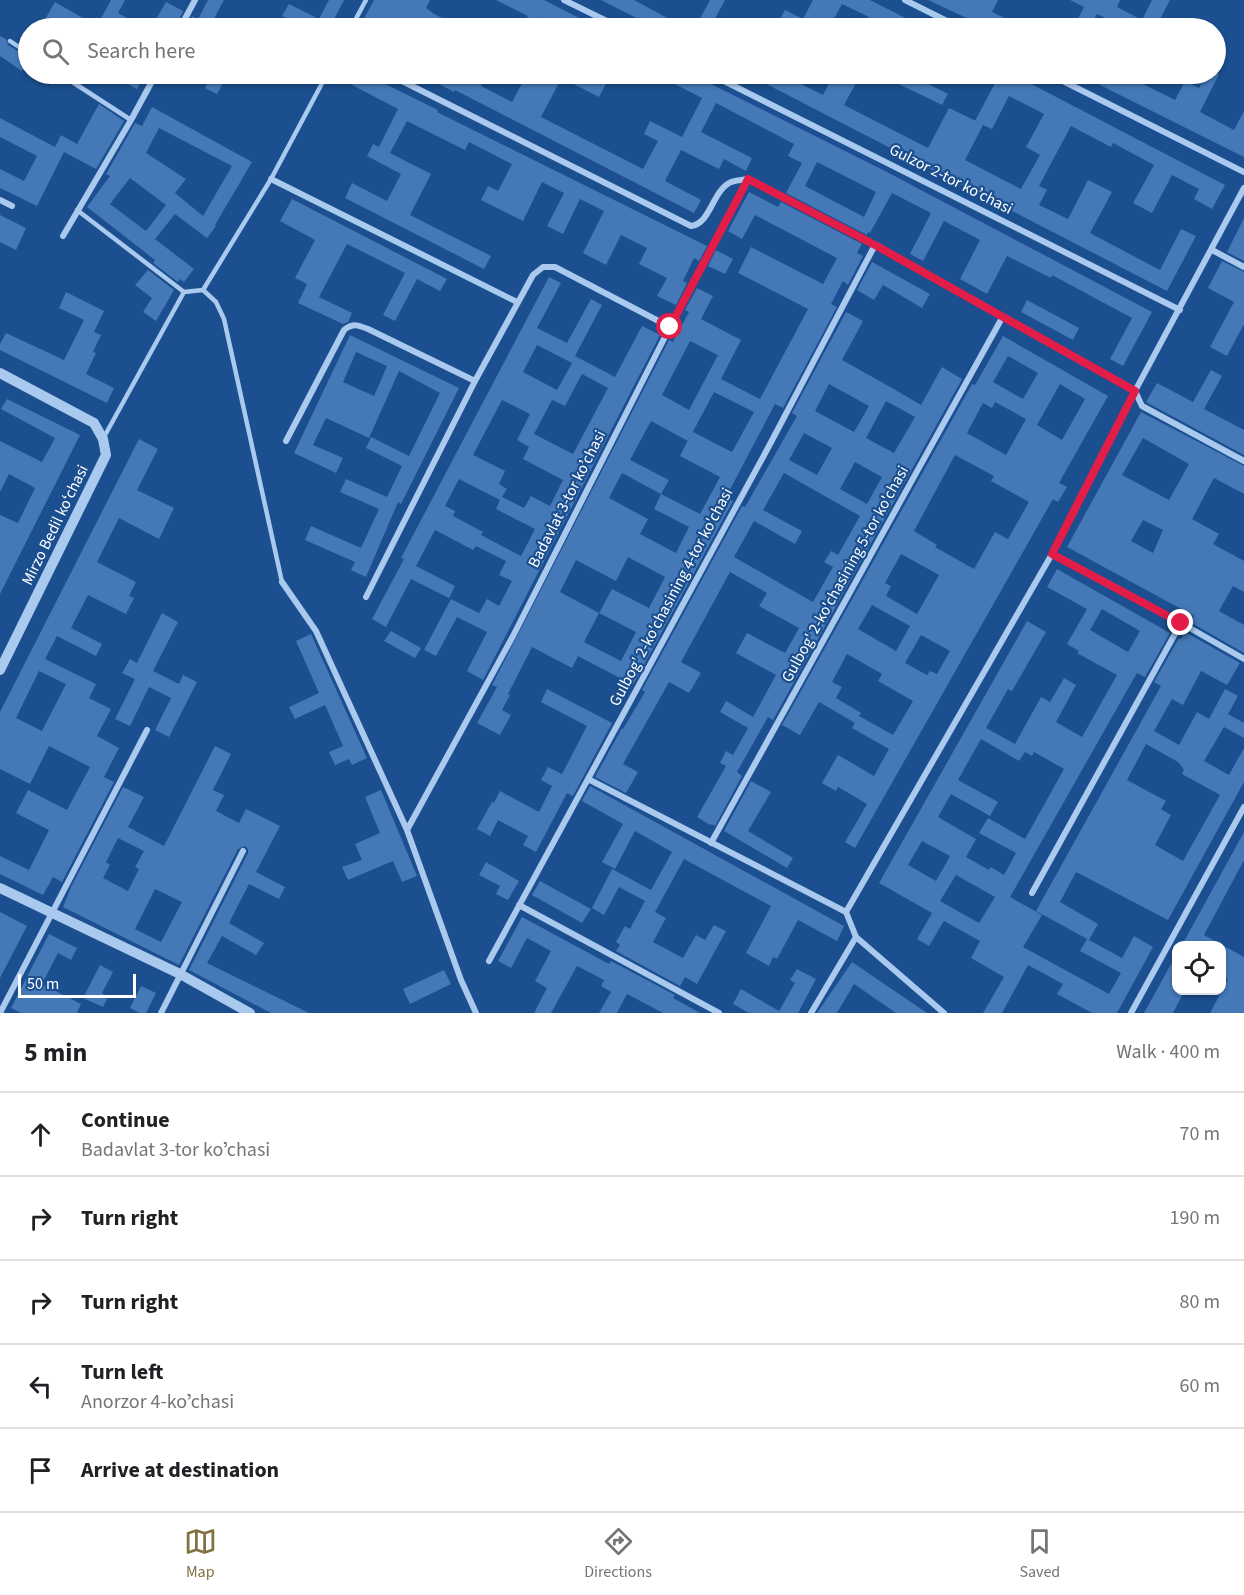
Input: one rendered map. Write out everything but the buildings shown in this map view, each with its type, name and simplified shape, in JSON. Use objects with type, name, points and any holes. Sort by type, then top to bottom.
[{"type":"street","points":[[185,18],[195,0]]},
{"type":"street","points":[[564,0],[601,18]]},
{"type":"street","points":[[905,0],[941,18]]},
{"type":"street","points":[[63,236],[151,84]]},
{"type":"street","points":[[408,84],[691,226],[702,222],[716,196],[729,183],[748,179],[875,245],[1135,391],[1142,405],[1244,460]]},
{"type":"street","name":"Gulzor 2-tor koʼchasi","points":[[730,84],[1180,309]]},
{"type":"street","points":[[1069,84],[1244,172]]},
{"type":"street","points":[[270,178],[517,302]]},
{"type":"street","name":"Badavlat 3-tor koʼchasi","points":[[407,830],[513,636],[748,179]]},
{"type":"street","points":[[846,912],[1052,554],[1135,391],[1244,188]]},
{"type":"street","points":[[0,200],[12,206]]},
{"type":"street","name":"Gulbog' 2-ko'chasining 4-tor ko'chasi","points":[[489,961],[875,245]]},
{"type":"street","points":[[1212,250],[1244,267]]},
{"type":"street","points":[[366,597],[475,381],[533,275],[543,267],[555,267],[670,327]]},
{"type":"street","name":"Gulbog' 2-ko'chasining 5-tor ko'chasi","points":[[711,843],[1002,318]]},
{"type":"street","points":[[286,441],[344,330],[351,325],[368,329],[475,381]]},
{"type":"street","points":[[0,373],[94,423],[103,439]]},
{"type":"street","name":"Mirzo Bedil koʻchasi","points":[[0,670],[106,455],[103,439]]},
{"type":"street","points":[[1052,554],[1244,659]]},
{"type":"street","points":[[282,582],[316,631],[407,830],[461,980],[476,1013]]},
{"type":"street","points":[[1032,893],[1181,623]]},
{"type":"street","points":[[0,1013],[147,730]]},
{"type":"street","points":[[588,778],[846,912],[856,936],[944,1013]]},
{"type":"street","points":[[1131,1013],[1244,807]]},
{"type":"street","points":[[161,1013],[243,851]]},
{"type":"street","points":[[0,888],[180,974],[250,1013]]},
{"type":"street","points":[[519,905],[718,1013]]},
{"type":"street","points":[[811,1013],[856,936]]},
{"type":"lane","points":[[356,18],[366,0]]},
{"type":"lane","points":[[10,41],[18,46]]},
{"type":"lane","points":[[75,84],[131,120]]},
{"type":"lane","points":[[203,290],[270,178],[322,84]]},
{"type":"lane","points":[[77,210],[184,291],[203,290],[216,302],[224,319],[282,582]]},
{"type":"lane","points":[[103,439],[184,291]]},
{"type":"route","points":[[670,327],[748,179],[875,245],[1135,391],[1052,554],[1181,623]]}]
